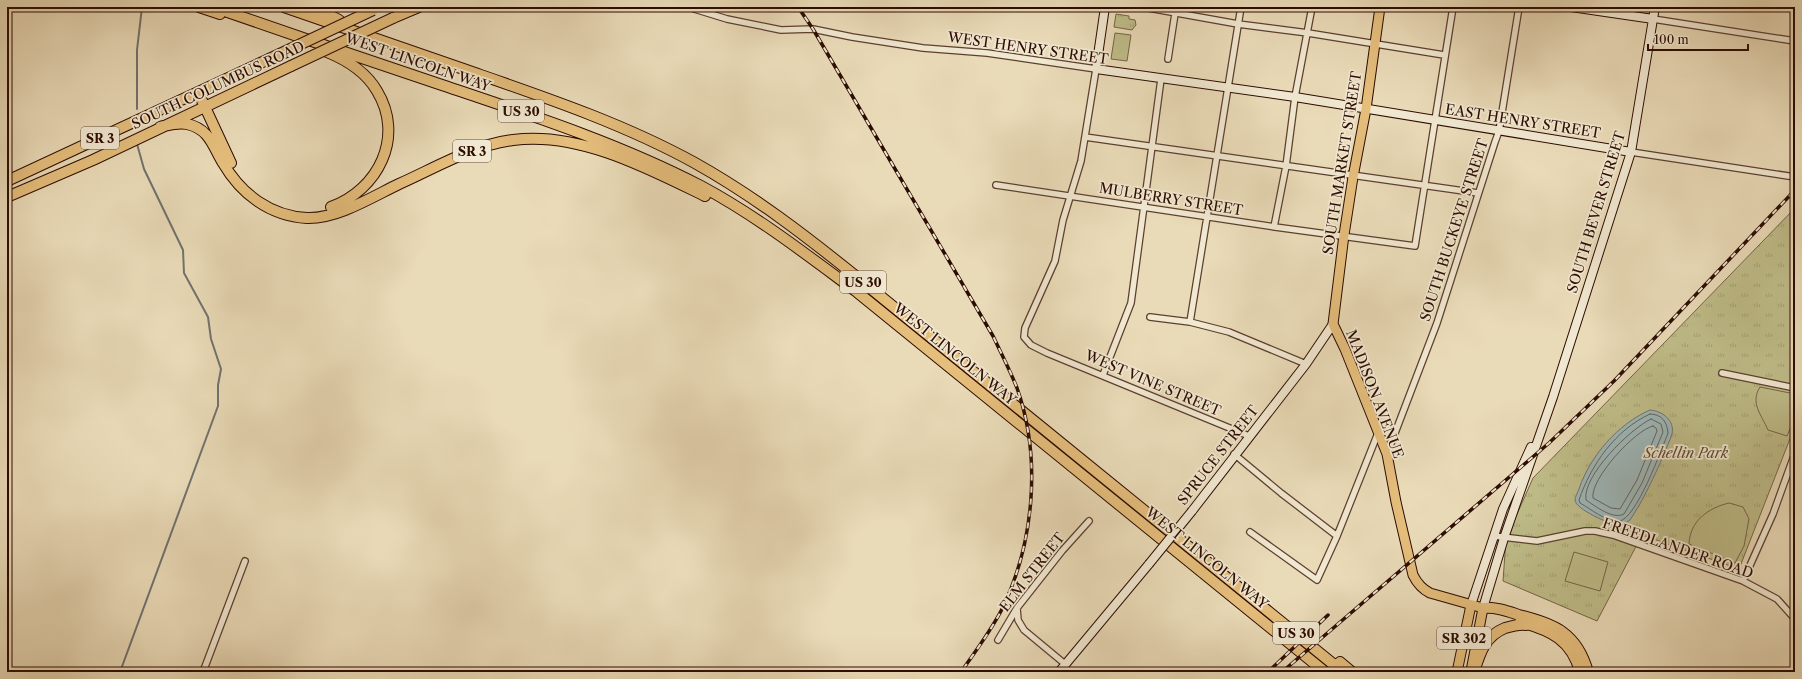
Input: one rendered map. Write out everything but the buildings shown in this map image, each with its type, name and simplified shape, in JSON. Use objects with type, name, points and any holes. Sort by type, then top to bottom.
[{"type":"highway","points":[[195,94],[229,160],[242,180],[261,196],[284,207],[296,210],[316,210],[328,208],[348,200],[358,193],[372,179],[385,152],[388,128],[383,104],[377,91],[361,72],[334,55],[317,48],[199,7]]},
{"type":"highway","name":"WEST LINCOLN WAY","points":[[213,7],[523,112],[619,148],[680,176],[730,202],[779,234],[857,292],[1325,672]]},
{"type":"highway","name":"WEST LINCOLN WAY","points":[[284,7],[514,86],[611,123],[710,172],[773,212],[858,278],[1248,594]]},
{"type":"highway","points":[[314,7],[342,21],[488,72],[514,86]]},
{"type":"highway","name":"SOUTH COLUMBUS ROAD","points":[[7,197],[94,160],[160,127],[419,7]]},
{"type":"highway","name":"SOUTH COLUMBUS ROAD","points":[[7,181],[377,9]]},
{"type":"highway","points":[[202,108],[213,141]]},
{"type":"highway","name":"SR 3","points":[[160,127],[178,123],[187,124],[204,132],[213,141],[228,170],[248,195],[277,212],[308,218],[322,216],[346,208],[482,148],[512,140],[546,138],[560,140],[592,148],[628,161],[703,195],[746,218],[809,256]]},
{"type":"highway","points":[[1248,594],[1304,632],[1352,672]]},
{"type":"highway","name":"US 30","points":[[1248,594],[1344,672]]},
{"type":"highway","points":[[1483,608],[1493,607],[1544,621],[1560,629],[1579,650],[1585,661],[1588,672]]},
{"type":"highway","points":[[1483,608],[1490,614],[1542,629],[1565,643],[1573,653],[1580,672]]},
{"type":"highway","points":[[1474,672],[1485,644],[1497,631],[1511,626],[1522,625],[1542,629]]},
{"type":"main road","points":[[1096,69],[1106,7]]},
{"type":"main road","name":"SOUTH MARKET STREET","points":[[1333,324],[1344,235],[1366,109],[1380,7]]},
{"type":"main road","points":[[1571,7],[1653,19]]},
{"type":"main road","name":"SOUTH BEVER STREET","points":[[1483,608],[1504,538],[1553,397],[1631,152],[1655,7]]},
{"type":"main road","name":"WEST HENRY STREET","points":[[1096,69],[1295,96],[1366,109]]},
{"type":"main road","name":"EAST HENRY STREET","points":[[1366,109],[1631,152]]},
{"type":"main road","name":"MADISON AVENUE","points":[[1333,324],[1346,349],[1387,454],[1396,502],[1413,575],[1416,581],[1424,590],[1430,593],[1483,608]]},
{"type":"main road","name":"SPRUCE STREET","points":[[1059,672],[1192,510],[1234,454],[1306,364],[1333,324]]},
{"type":"main road","name":"SOUTH BEVER STREET","points":[[1472,605],[1503,509],[1553,397]]},
{"type":"main road","name":"SR 302","points":[[1457,672],[1472,605]]},
{"type":"main road","name":"SR 302","points":[[1470,672],[1483,608]]},
{"type":"street","name":"WEST HENRY STREET","points":[[688,7],[727,19],[781,30],[814,29],[923,48],[987,53],[1096,69]]},
{"type":"street","points":[[1143,7],[1176,10],[1238,24],[1308,33],[1444,55]]},
{"type":"street","points":[[1190,322],[1241,7]]},
{"type":"street","points":[[1275,227],[1286,166],[1295,96],[1312,7]]},
{"type":"street","points":[[1425,186],[1444,55],[1453,7]]},
{"type":"street","name":"SOUTH BUCKEYE STREET","points":[[1387,454],[1437,323],[1499,130],[1519,7]]},
{"type":"street","points":[[1168,59],[1176,10]]},
{"type":"street","points":[[1653,19],[1795,40]]},
{"type":"street","points":[[1070,196],[1081,161],[1096,69]]},
{"type":"street","points":[[1103,375],[1131,302],[1161,79]]},
{"type":"street","points":[[1085,137],[1353,177],[1478,193]]},
{"type":"street","name":"EAST HENRY STREET","points":[[1631,152],[1795,177]]},
{"type":"street","name":"MULBERRY STREET","points":[[996,185],[1143,208],[1415,246],[1425,186]]},
{"type":"street","name":"WEST VINE STREET","points":[[1070,196],[1063,220],[1055,261],[1025,328],[1024,338],[1031,345],[1047,353],[1249,436]]},
{"type":"street","points":[[1150,317],[1190,322],[1229,332],[1306,364]]},
{"type":"street","points":[[1722,373],[1795,388]]},
{"type":"street","points":[[1250,532],[1317,580],[1337,536],[1378,433]]},
{"type":"street","points":[[1743,581],[1773,514],[1795,453]]},
{"type":"street","points":[[1234,454],[1281,493],[1337,536]]},
{"type":"street","name":"ELM STREET","points":[[998,640],[1017,608],[1062,551],[1089,521]]},
{"type":"street","name":"FREEDLANDER ROAD","points":[[1494,536],[1537,541],[1572,533],[1595,531],[1613,535],[1743,581],[1777,599],[1795,619]]},
{"type":"street","points":[[203,672],[245,561]]},
{"type":"street","points":[[1017,608],[1018,620],[1024,630],[1066,664]]},
{"type":"green space","points":[[1116,14],[1129,16],[1129,19],[1135,20],[1136,25],[1132,30],[1114,27]]},
{"type":"green space","points":[[1115,33],[1131,35],[1127,61],[1111,59]]},
{"type":"green space","name":"Schellin Park","points":[[1795,208],[1795,426],[1739,569],[1642,535],[1597,621],[1503,581],[1506,539],[1533,478]]},
{"type":"green space","points":[[1760,387],[1795,394],[1795,417],[1787,436],[1768,430],[1756,403],[1757,393]]},
{"type":"green space","points":[[1729,503],[1743,507],[1749,519],[1744,546],[1735,563],[1689,544],[1690,536],[1697,522],[1707,512]]},
{"type":"green space","points":[[1574,552],[1608,562],[1600,591],[1565,581]]},
{"type":"water","points":[[1650,410],[1659,412],[1667,417],[1672,424],[1672,434],[1653,479],[1635,512],[1630,520],[1619,525],[1587,512],[1577,504],[1575,500],[1590,465],[1616,432],[1638,416]]},
{"type":"waterway","points":[[137,109],[137,50],[142,7]]},
{"type":"waterway","points":[[120,672],[218,406],[218,385],[221,369],[211,339],[208,317],[184,273],[183,250],[144,169],[137,144]]},
{"type":"railway","points":[[798,7],[813,29],[993,336],[1017,388],[1025,415],[1030,443],[1032,472],[1031,501],[1021,558],[1001,611],[961,672]]},
{"type":"railway","points":[[1282,672],[1549,443],[1614,381],[1795,190]]},
{"type":"railway","points":[[1268,672],[1328,615]]}]
